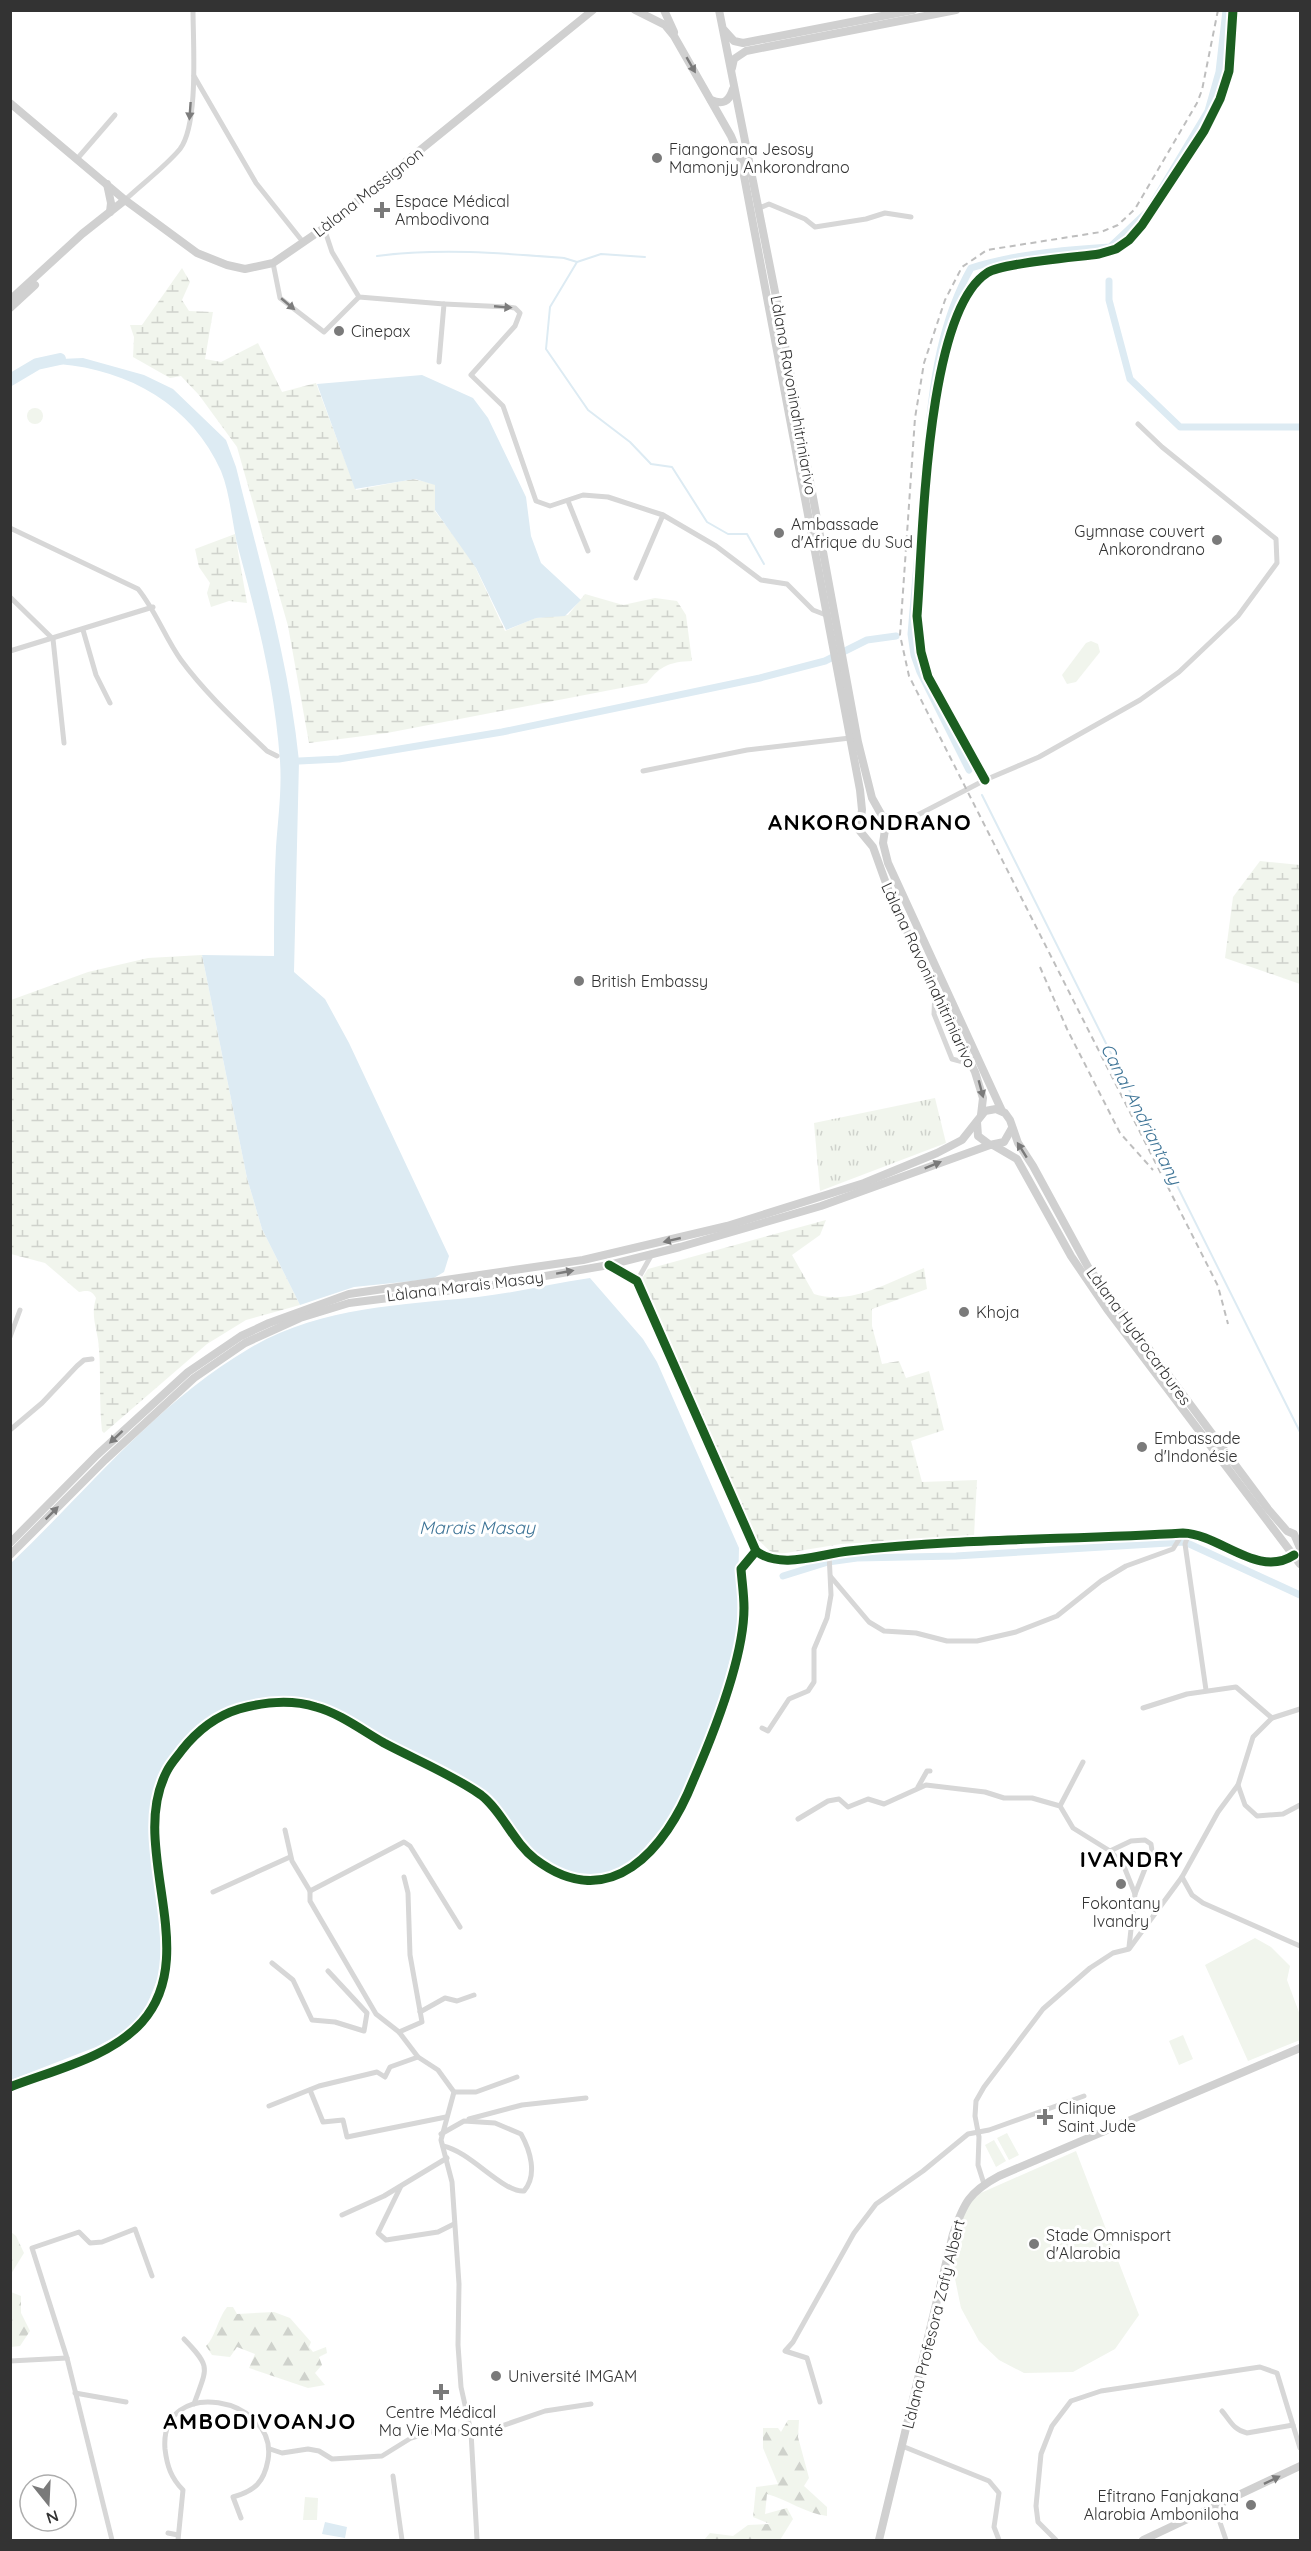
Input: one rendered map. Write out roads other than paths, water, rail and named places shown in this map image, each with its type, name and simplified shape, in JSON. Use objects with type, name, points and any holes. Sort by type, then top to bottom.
[{"type":"main road","name":"Làlana Massignon","points":[[10,103],[125,200],[211,260],[245,269],[273,263],[324,228],[593,10]]},
{"type":"main road","points":[[664,10],[672,33],[723,122],[741,159],[755,206],[826,615],[838,656]]},
{"type":"main road","name":"Làlana Ravoninahitriniarivo","points":[[719,10],[838,656],[861,799],[862,817],[859,827],[873,847],[892,900],[971,1064],[983,1098],[979,1118]]},
{"type":"main road","points":[[721,23],[727,36],[734,42],[743,43],[913,10]]},
{"type":"main road","points":[[731,72],[734,59],[746,51],[956,10]]},
{"type":"main road","points":[[635,11],[646,13],[672,33]]},
{"type":"main road","points":[[710,99],[720,104],[725,103],[731,98],[733,89]]},
{"type":"main road","points":[[723,122],[726,117],[735,115],[740,124]]},
{"type":"main road","points":[[107,183],[111,203],[110,212]]},
{"type":"main road","points":[[10,300],[125,200]]},
{"type":"main road","points":[[10,308],[86,238],[97,223]]},
{"type":"main road","name":"Làlana Ravoninahitriniarivo","points":[[838,656],[869,788],[886,823],[883,833],[888,863],[983,1065],[1002,1111]]},
{"type":"main road","points":[[862,817],[868,812],[880,814]]},
{"type":"main road","points":[[866,837],[874,839],[883,833]]},
{"type":"main road","points":[[990,1109],[1002,1111],[1008,1116],[1012,1128],[1004,1142],[992,1145],[978,1136],[979,1118],[990,1109]]},
{"type":"main road","name":"Làlana Marais Masay","points":[[403,1290],[583,1260],[727,1226],[819,1198],[906,1167],[956,1143],[979,1118]]},
{"type":"main road","name":"Làlana Hydrocarbures","points":[[1012,1128],[1018,1143],[1037,1172],[1088,1268],[1285,1538],[1292,1543],[1295,1539],[1300,1564]]},
{"type":"main road","name":"Làlana Marais Masay","points":[[10,1543],[188,1372],[241,1336],[324,1302],[349,1294],[493,1285],[609,1265],[821,1206],[992,1145]]},
{"type":"main road","name":"Làlana Hydrocarbures","points":[[992,1145],[1017,1159],[1071,1256],[1107,1309],[1297,1552]]},
{"type":"main road","name":"Làlana Marais Masay","points":[[10,1555],[101,1458]]},
{"type":"main road","name":"Làlana Profesora Zafy Albert","points":[[879,2541],[953,2234],[971,2193],[984,2184],[1300,2048]]},
{"type":"main road","points":[[1143,2541],[1300,2468]]},
{"type":"street","points":[[125,200],[180,148],[189,131],[193,75],[193,10]]},
{"type":"street","points":[[985,780],[928,677],[921,652],[917,616],[935,399],[955,321],[966,293],[974,281],[990,270],[1099,254],[1116,249],[1129,240],[1142,225],[1204,131],[1220,99],[1229,71],[1233,10]]},
{"type":"street","points":[[193,75],[256,183],[303,243]]},
{"type":"street","points":[[76,159],[115,116]]},
{"type":"street","points":[[755,206],[769,204],[805,219],[815,227],[866,219],[885,213],[911,217]]},
{"type":"street","points":[[324,228],[332,252],[359,297]]},
{"type":"street","points":[[273,263],[280,298],[324,332],[359,297],[515,308],[520,313],[515,326],[471,375],[503,406],[536,501],[550,506],[583,495],[608,497],[663,515],[716,546],[760,580],[787,584],[813,610],[826,615]]},
{"type":"street","points":[[439,362],[444,304]]},
{"type":"street","points":[[883,833],[985,780],[1039,757],[1140,700],[1196,657],[1238,616],[1277,563],[1276,539],[1162,447],[1138,424]]},
{"type":"street","points":[[568,501],[588,551]]},
{"type":"street","points":[[636,578],[663,515]]},
{"type":"street","points":[[10,528],[138,589],[153,607],[179,658],[208,693],[267,751],[278,756]]},
{"type":"street","points":[[10,597],[53,639],[64,743]]},
{"type":"street","points":[[10,651],[153,607]]},
{"type":"street","points":[[83,630],[96,675],[110,703]]},
{"type":"street","points":[[643,771],[747,750],[850,738]]},
{"type":"street","points":[[880,814],[899,820],[912,818]]},
{"type":"street","points":[[934,988],[934,1014],[952,1059],[971,1064]]},
{"type":"street","points":[[637,1281],[652,1254]]},
{"type":"street","points":[[609,1265],[637,1281],[756,1551],[766,1559],[785,1560],[877,1548],[1185,1535],[1265,1563],[1287,1560],[1297,1552]]},
{"type":"street","points":[[10,1337],[20,1310]]},
{"type":"street","points":[[10,1430],[42,1403],[77,1366],[84,1360],[92,1359]]},
{"type":"street","points":[[1185,1535],[1206,1690]]},
{"type":"street","points":[[831,1577],[869,1622],[884,1631],[916,1633],[947,1641],[977,1641],[1016,1632],[1057,1616],[1078,1602],[1101,1581],[1126,1566],[1173,1549],[1185,1535]]},
{"type":"street","points":[[10,2087],[95,2054],[128,2036],[144,2020],[156,2001],[165,1972],[165,1916],[154,1838],[161,1786],[167,1770],[187,1744],[216,1719],[237,1710],[274,1702],[319,1707],[482,1797],[519,1844],[560,1875],[588,1882],[616,1878],[638,1864],[674,1822],[684,1805],[716,1726],[741,1639],[744,1610],[741,1569],[756,1551]]},
{"type":"street","points":[[762,1728],[768,1731],[789,1699],[812,1688],[814,1649],[827,1618],[831,1577],[829,1555]]},
{"type":"street","points":[[1143,1708],[1206,1690],[1236,1687],[1272,1718]]},
{"type":"street","points":[[984,2184],[978,2165],[976,2101],[1025,2029],[1043,2009],[1090,1968],[1113,1953],[1129,1948],[1182,1877],[1218,1812],[1238,1785],[1253,1737],[1272,1718],[1300,1709]]},
{"type":"street","points":[[1060,1806],[1083,1762]]},
{"type":"street","points":[[918,1787],[927,1771],[930,1771]]},
{"type":"street","points":[[798,1819],[828,1801],[839,1798],[848,1807],[868,1799],[884,1804],[918,1787],[939,1785],[985,1792],[1004,1798],[1032,1797],[1060,1806],[1073,1828],[1110,1851],[1123,1864],[1135,1894]]},
{"type":"street","points":[[1238,1785],[1245,1805],[1257,1816],[1283,1814],[1300,1805]]},
{"type":"street","points":[[285,1830],[290,1857],[310,1892],[310,1901],[376,2014],[399,2032],[418,2057],[438,2070],[454,2092]]},
{"type":"street","points":[[1110,1851],[1131,1841],[1145,1840],[1151,1844],[1152,1851],[1135,1894],[1129,1948]]},
{"type":"street","points":[[310,1892],[404,1842],[410,1846],[460,1927]]},
{"type":"street","points":[[213,1892],[290,1857]]},
{"type":"street","points":[[399,2032],[422,2022],[410,1955],[408,1893],[404,1877]]},
{"type":"street","points":[[1182,1877],[1192,1894],[1203,1904],[1300,1946]]},
{"type":"street","points":[[272,1963],[293,1980],[312,2020],[334,2022],[364,2031],[367,2013]]},
{"type":"street","points":[[328,1971],[367,2013],[376,2014]]},
{"type":"street","points":[[420,2012],[445,1998],[457,2001],[474,1995]]},
{"type":"street","points":[[269,2106],[310,2090],[377,2072],[385,2077],[390,2067],[418,2057]]},
{"type":"street","points":[[454,2092],[476,2092],[517,2077]]},
{"type":"street","points":[[310,2090],[323,2122],[343,2120],[348,2137],[446,2117]]},
{"type":"street","points":[[454,2092],[441,2134],[452,2182],[459,2284],[458,2345],[461,2387],[471,2432],[477,2541]]},
{"type":"street","points":[[820,2402],[807,2358],[785,2350],[794,2342],[854,2233],[876,2204],[923,2171],[968,2134],[989,2130],[1084,2096]]},
{"type":"street","points":[[441,2134],[464,2121],[522,2105],[586,2098]]},
{"type":"street","points":[[443,2146],[454,2148],[464,2154],[513,2191],[524,2191],[528,2187],[531,2172],[530,2154],[520,2134],[495,2123],[464,2121]]},
{"type":"street","points":[[342,2215],[401,2186],[447,2158]]},
{"type":"street","points":[[401,2186],[378,2233],[386,2240],[438,2232],[454,2224]]},
{"type":"street","points":[[112,2541],[67,2358],[32,2248],[79,2232],[90,2242],[102,2242],[135,2229],[152,2276]]},
{"type":"street","points":[[184,2339],[203,2358],[206,2369],[194,2404]]},
{"type":"street","points":[[10,2361],[67,2358]]},
{"type":"street","points":[[1056,2541],[1038,2522],[1036,2506],[1041,2454],[1052,2426],[1071,2401],[1101,2391],[1260,2367],[1277,2373],[1300,2448]]},
{"type":"street","points":[[75,2393],[126,2402]]},
{"type":"street","points":[[168,2533],[178,2538],[183,2490],[172,2479],[166,2460],[164,2436],[167,2424],[173,2416],[194,2404],[223,2403],[252,2416],[263,2429],[270,2449],[266,2471],[256,2488],[234,2497],[242,2518]]},
{"type":"street","points":[[270,2449],[282,2453],[308,2449],[319,2451],[332,2460],[382,2456],[411,2438],[434,2431],[471,2432],[502,2428],[545,2411],[591,2404]]},
{"type":"street","points":[[1222,2411],[1231,2425],[1247,2433],[1293,2425]]},
{"type":"street","points":[[902,2446],[989,2481],[999,2493],[994,2527],[999,2541]]},
{"type":"street","points":[[393,2476],[402,2541]]},
{"type":"street","points":[[1215,2508],[1226,2541]]},
{"type":"water","points":[[83,358],[144,375],[173,389],[226,440],[236,467],[273,613],[288,687],[299,761],[294,972],[325,999],[349,1043],[449,1256],[444,1272],[432,1279],[354,1287],[300,1305],[262,1229],[247,1178],[202,955],[274,956],[280,772],[278,734],[265,655],[224,481],[209,448],[193,427],[155,395],[110,374],[59,364],[60,359]]},
{"type":"water","points":[[422,375],[473,398],[488,418],[526,497],[531,536],[541,563],[581,600],[565,616],[536,618],[506,630],[476,568],[435,510],[435,485],[415,479],[355,489],[317,384]]},
{"type":"water","name":"Marais Masay","points":[[590,1278],[643,1339],[657,1362],[739,1548],[737,1634],[713,1722],[670,1818],[634,1860],[613,1874],[585,1878],[557,1871],[533,1854],[493,1804],[458,1779],[328,1709],[316,1703],[286,1697],[256,1699],[233,1706],[213,1715],[184,1740],[165,1767],[159,1782],[152,1837],[162,1911],[162,1968],[142,2017],[124,2032],[96,2047],[11,2080],[11,1563],[124,1448],[184,1394],[250,1348],[277,1334],[332,1316],[361,1310],[492,1295]]},
{"type":"water","points":[[325,2522],[347,2527],[345,2538],[322,2534]]},
{"type":"waterway","name":"Canal Andriantany","points":[[928,437],[940,350],[953,308],[971,268],[1022,256],[1110,247],[1148,211],[1208,111],[1219,72],[1226,10]]},
{"type":"waterway","points":[[377,256],[424,252],[470,252],[564,258],[577,262]]},
{"type":"waterway","points":[[645,257],[601,254],[577,262],[550,307],[546,349],[588,410],[630,442],[651,464],[672,467],[707,522],[728,534],[747,534],[764,564]]},
{"type":"waterway","points":[[1109,281],[1109,300],[1130,379],[1180,427],[1300,427]]},
{"type":"waterway","points":[[10,380],[37,364],[60,359]]},
{"type":"waterway","name":"Canal Andriantany","points":[[919,541],[911,634],[914,655],[920,672],[969,770]]},
{"type":"waterway","points":[[299,761],[339,759],[502,732],[760,678],[825,661],[867,640],[896,636]]},
{"type":"waterway","name":"Canal Andriantany","points":[[982,795],[1300,1432]]},
{"type":"waterway","points":[[783,1576],[828,1562],[857,1558],[956,1556],[1185,1542],[1300,1595]]},
{"type":"railway","points":[[1218,10],[1202,90],[1197,103],[1135,209],[1118,225],[1101,232],[987,250],[962,267],[945,300],[924,363],[915,418],[900,635],[909,676],[1218,1286],[1228,1324]]},
{"type":"railway","points":[[1040,967],[1067,1029],[1120,1133],[1153,1170]]},
{"type":"place","name":"Fiangonana Jesosy Mamonjy Ankorondrano","points":[[657,158]]},
{"type":"place","name":"Espace Médical Ambodivona","points":[[382,210]]},
{"type":"place","name":"Cinepax","points":[[339,331]]},
{"type":"place","name":"Ambassade d'Afrique du Sud","points":[[779,533]]},
{"type":"place","name":"Gymnase couvert Ankorondrano","points":[[1217,540]]},
{"type":"place","name":"British Embassy","points":[[579,981]]},
{"type":"place","name":"Khoja","points":[[964,1312]]},
{"type":"place","name":"Embassade d'Indonésie","points":[[1142,1447]]},
{"type":"place","name":"Fokontany Ivandry","points":[[1121,1884]]},
{"type":"place","name":"Clinique Saint Jude","points":[[1045,2117]]},
{"type":"place","name":"Stade Omnisport d'Alarobia","points":[[1034,2244]]},
{"type":"place","name":"Université IMGAM","points":[[496,2376]]},
{"type":"place","name":"Centre Médical Ma Vie Ma Santé","points":[[441,2392]]},
{"type":"place","name":"Efitrano Fanjakana Alarobia Amboniloha","points":[[1251,2505]]},
{"type":"district","name":"ANKORONDRANO","points":[[870,822]]},
{"type":"district","name":"IVANDRY","points":[[1132,1859]]},
{"type":"district","name":"AMBODIVOANJO","points":[[260,2421]]}]
